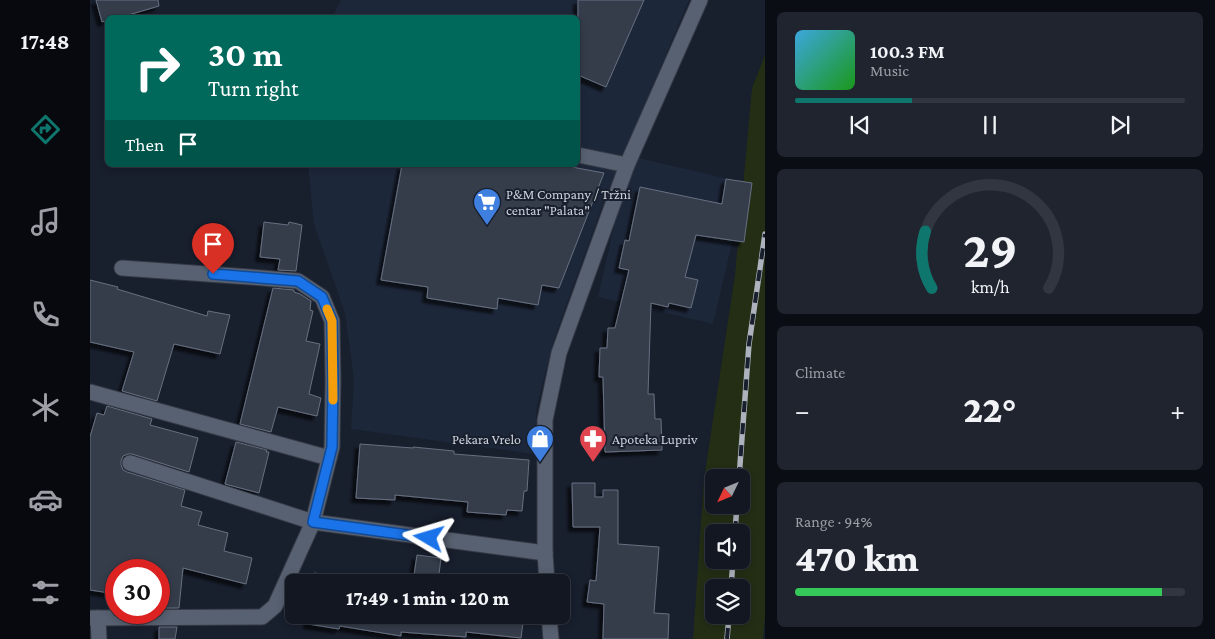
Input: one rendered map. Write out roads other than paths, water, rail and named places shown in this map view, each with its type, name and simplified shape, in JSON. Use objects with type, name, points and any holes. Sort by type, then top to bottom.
[{"type":"street","points":[[546,574],[545,420],[559,353],[627,165],[700,0]]},
{"type":"street","points":[[580,155],[627,165]]},
{"type":"street","points":[[99,639],[94,618],[262,617],[275,606],[313,522],[332,447],[332,321],[322,297],[298,281],[122,268]]},
{"type":"street","points":[[90,392],[329,458]]},
{"type":"street","points":[[130,463],[313,522],[545,553]]},
{"type":"street","points":[[550,624],[551,639]]},
{"type":"railway","points":[[740,469],[749,344],[765,234]]},
{"type":"railway","points":[[736,514],[736,524]]},
{"type":"railway","points":[[732,569],[732,579]]},
{"type":"railway","points":[[727,639],[728,624]]},
{"type":"place","name":"P&M Company / Tržni centar \"Palata\"","points":[[487,226]]},
{"type":"place","name":"Pekara Vrelo","points":[[540,463]]},
{"type":"place","name":"Apoteka Lupriv","points":[[593,463]]}]
